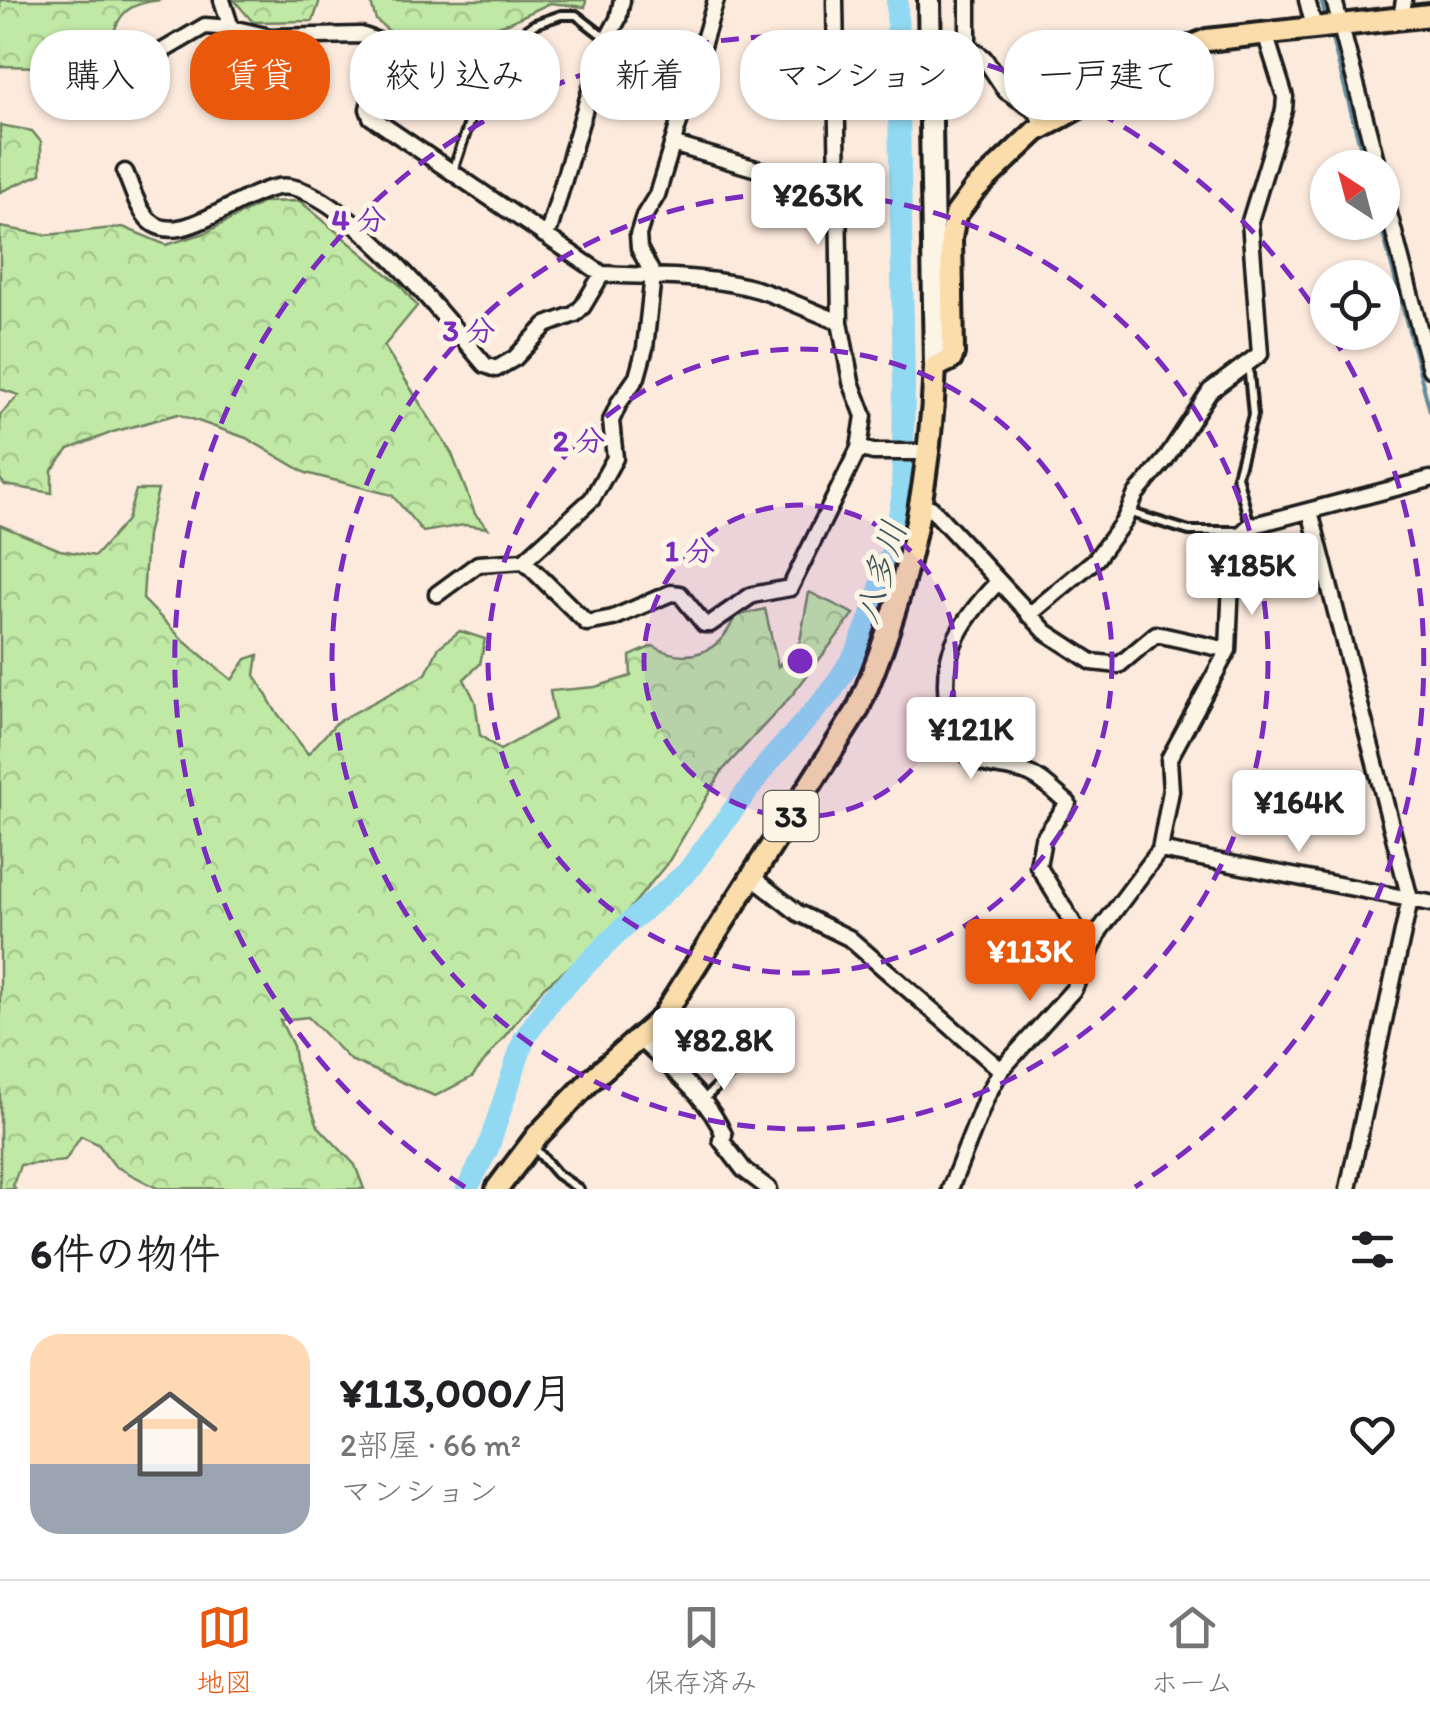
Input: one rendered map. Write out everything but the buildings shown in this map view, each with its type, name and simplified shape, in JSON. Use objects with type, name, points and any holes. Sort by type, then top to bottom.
[{"type":"main road","points":[[929,0],[934,367]]},
{"type":"main road","name":"33","points":[[497,1189],[591,1080],[662,1018],[684,989],[858,711],[909,562],[922,505],[934,367],[952,359],[953,353],[951,238],[955,216],[975,190],[1044,126],[1207,40],[1328,26],[1402,9],[1430,14]]},
{"type":"street","points":[[222,0],[231,28]]},
{"type":"street","points":[[611,30],[622,0]]},
{"type":"street","points":[[437,594],[478,564],[524,560],[592,500],[615,458],[611,421],[641,367],[653,275],[638,236],[657,195],[716,0]]},
{"type":"street","points":[[524,560],[587,623],[613,618],[671,593],[680,594],[704,624],[710,624],[752,595],[790,588],[866,450],[864,416],[852,382],[840,322],[836,0]]},
{"type":"street","points":[[968,0],[968,46],[984,58],[1006,92],[1036,111],[1044,126]]},
{"type":"street","points":[[1307,0],[1328,26],[1372,150]]},
{"type":"street","points":[[1328,26],[1334,0]]},
{"type":"street","points":[[170,47],[205,26],[270,37],[361,36],[384,43],[368,110],[371,116],[602,274],[653,275],[758,290],[840,322]]},
{"type":"street","points":[[1029,615],[1096,559],[1136,494],[1165,460],[1210,391],[1260,354],[1250,221],[1284,110],[1284,97],[1265,33]]},
{"type":"street","points":[[544,234],[550,227],[582,120]]},
{"type":"street","points":[[672,144],[818,187],[840,218]]},
{"type":"street","points":[[125,172],[144,215],[166,228],[193,226],[262,189],[279,185],[315,194],[412,280],[485,365],[496,368],[516,358],[546,326],[575,314],[602,274]]},
{"type":"street","points":[[1396,240],[1430,369]]},
{"type":"street","points":[[866,450],[926,452]]},
{"type":"street","points":[[950,1189],[986,1098],[1002,1070],[1074,989],[1093,942],[1160,850],[1171,791],[1169,759],[1228,650],[1230,572],[1237,538],[1246,529],[1430,479]]},
{"type":"street","points":[[922,505],[931,508],[1029,615],[1065,646],[1108,666],[1130,658],[1156,634],[1228,650]]},
{"type":"street","points":[[1310,510],[1410,900],[1348,1189]]},
{"type":"street","points":[[998,582],[960,628],[944,672],[944,694],[958,743],[966,754],[987,764],[1026,772],[1068,804],[1043,839],[1038,866],[1076,928],[1093,942]]},
{"type":"street","points":[[1160,850],[1430,903]]},
{"type":"street","points":[[752,878],[798,913],[849,938],[1002,1070]]},
{"type":"street","points":[[639,1038],[702,1101],[720,1124],[724,1135],[721,1140],[744,1170],[769,1189]]},
{"type":"lane","points":[[452,172],[492,54],[535,24],[561,15],[576,15],[596,30]]},
{"type":"lane","points":[[1128,512],[1189,530],[1246,529],[1237,476],[1252,415],[1248,363]]},
{"type":"lane","points":[[702,1101],[769,1036]]},
{"type":"lane","points":[[532,1144],[557,1174],[580,1189]]},
{"type":"green space","points":[[0,0],[161,0],[132,7],[120,18],[115,30],[30,30],[30,67],[0,66]]},
{"type":"green space","points":[[234,0],[320,0],[313,21],[253,22]]},
{"type":"green space","points":[[370,0],[586,0],[585,7],[550,3],[484,30],[388,30],[376,20]]},
{"type":"green space","points":[[0,125],[32,131],[41,142],[41,174],[0,192]]},
{"type":"green space","points":[[300,201],[400,285],[417,306],[384,346],[452,454],[475,514],[488,528],[464,525],[423,532],[392,495],[306,473],[246,438],[178,414],[69,449],[52,470],[52,493],[5,485],[0,479],[0,415],[19,395],[0,389],[0,227],[46,235],[123,227],[166,245],[205,233],[264,202]]},
{"type":"green space","points":[[136,490],[158,490],[147,535],[143,599],[185,642],[232,680],[246,659],[258,655],[255,675],[308,754],[337,722],[426,674],[439,647],[460,631],[485,639],[480,664],[464,679],[475,701],[480,735],[500,750],[555,719],[550,691],[595,687],[631,676],[630,656],[653,646],[679,655],[702,652],[721,639],[735,616],[765,609],[778,666],[800,641],[809,592],[854,614],[793,694],[722,771],[669,861],[604,940],[544,987],[472,1077],[435,1096],[350,1060],[308,1017],[280,1020],[293,1046],[296,1066],[318,1126],[355,1165],[364,1189],[157,1188],[115,1166],[98,1144],[81,1136],[65,1161],[20,1165],[15,1189],[0,1189],[0,525],[60,550],[95,556],[127,520]]},
{"type":"waterway","name":"八多川","points":[[467,1189],[488,1148],[524,1039],[552,998],[687,872],[768,763],[831,692],[857,651],[872,613],[893,548],[902,498],[904,384],[897,0]]},
{"type":"waterway","points":[[1321,0],[1326,18]]},
{"type":"waterway","points":[[1330,32],[1361,150]]},
{"type":"waterway","points":[[1385,240],[1430,411]]}]
